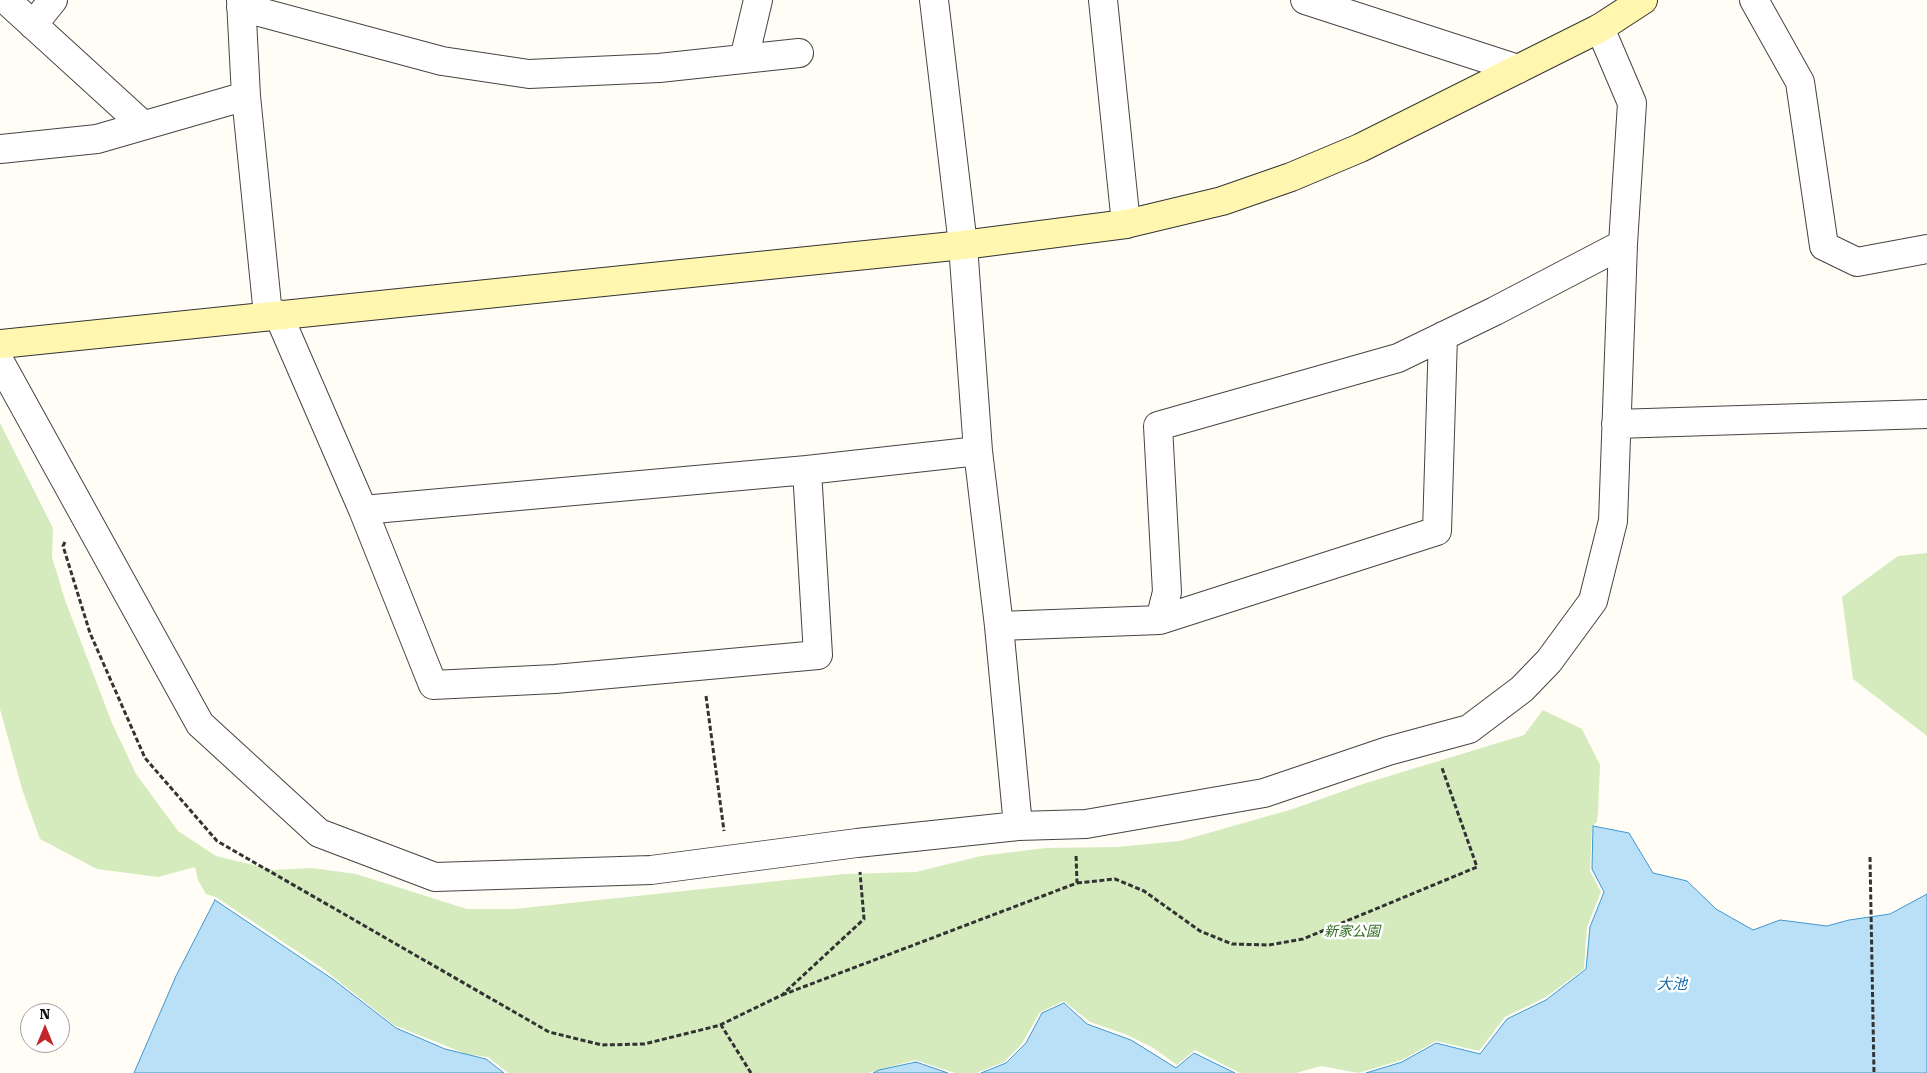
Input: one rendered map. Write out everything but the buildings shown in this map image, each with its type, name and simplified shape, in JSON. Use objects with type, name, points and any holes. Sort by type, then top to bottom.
[{"type":"street","points":[[6,0],[143,125]]},
{"type":"street","points":[[33,25],[53,0]]},
{"type":"street","points":[[744,59],[758,0]]},
{"type":"street","points":[[934,0],[963,245],[978,451],[999,626],[1018,826]]},
{"type":"street","points":[[1103,0],[1126,224]]},
{"type":"street","points":[[1305,0],[1518,69]]},
{"type":"street","points":[[0,344],[963,245],[1126,224],[1222,201],[1291,177],[1360,148],[1600,28],[1643,0]]},
{"type":"street","points":[[1754,0],[1800,82],[1824,246],[1857,262],[1927,249]]},
{"type":"street","points":[[799,53],[659,68],[529,74],[442,61],[241,4],[246,96],[273,315],[363,510],[433,685],[555,679],[818,655],[807,470]]},
{"type":"street","points":[[0,362],[200,724],[319,833],[435,877],[652,870],[857,843],[1018,826],[1074,825],[1264,793],[1469,728],[1522,689],[1549,661],[1592,602],[1613,521],[1622,244],[1632,103],[1600,28]]},
{"type":"street","points":[[0,150],[97,139],[246,96]]},
{"type":"street","points":[[1160,620],[1167,592],[1158,426],[1398,358],[1622,244]]},
{"type":"street","points":[[999,626],[1160,620],[1437,531],[1443,336]]},
{"type":"street","points":[[1616,424],[1927,414]]},
{"type":"street","points":[[363,510],[807,470],[978,451]]},
{"type":"path","points":[[703,666],[727,860]]},
{"type":"path","points":[[720,1026],[782,995],[1077,883],[1115,879],[1144,891],[1200,930],[1232,944],[1269,945],[1303,938],[1477,867],[1432,739]]},
{"type":"path","points":[[1074,825],[1077,883]]},
{"type":"path","points":[[782,995],[864,919],[857,843]]},
{"type":"path","points":[[1870,857],[1874,1073]]},
{"type":"green space","name":"新家公園","points":[[0,423],[53,528],[52,557],[65,600],[112,723],[136,774],[178,831],[216,856],[274,870],[312,868],[356,874],[467,909],[514,909],[844,874],[916,872],[981,856],[1046,848],[1117,847],[1180,841],[1293,809],[1363,784],[1524,735],[1543,710],[1582,729],[1600,765],[1597,822],[1592,826],[1590,871],[1601,892],[1587,927],[1584,969],[1546,997],[1505,1017],[1479,1051],[1436,1041],[1402,1060],[1358,1073],[1321,1066],[1296,1073],[1240,1073],[1195,1050],[1177,1065],[1152,1047],[1125,1034],[1090,1022],[1064,1001],[1040,1012],[1021,1045],[1004,1062],[976,1073],[955,1073],[915,1060],[868,1073],[508,1073],[488,1057],[466,1054],[394,1025],[322,968],[216,897],[206,894],[198,880],[195,867],[158,877],[97,869],[40,839],[22,789],[0,709]]},
{"type":"green space","points":[[1927,553],[1927,736],[1853,679],[1842,597],[1898,556]]},
{"type":"water","name":"大池","points":[[1593,826],[1629,833],[1653,873],[1687,881],[1716,909],[1753,930],[1780,920],[1827,926],[1849,920],[1890,914],[1927,894],[1927,1073],[1366,1073],[1402,1062],[1436,1043],[1480,1054],[1507,1019],[1546,1000],[1586,969],[1590,927],[1604,892],[1592,869]]},
{"type":"water","points":[[215,900],[334,980],[396,1028],[445,1049],[486,1059],[504,1073],[134,1073],[176,976]]},
{"type":"water","points":[[1064,1003],[1087,1024],[1131,1040],[1176,1068],[1194,1053],[1235,1073],[981,1073],[1006,1063],[1026,1043],[1042,1013]]},
{"type":"water","points":[[916,1062],[948,1073],[873,1073],[879,1070]]}]
